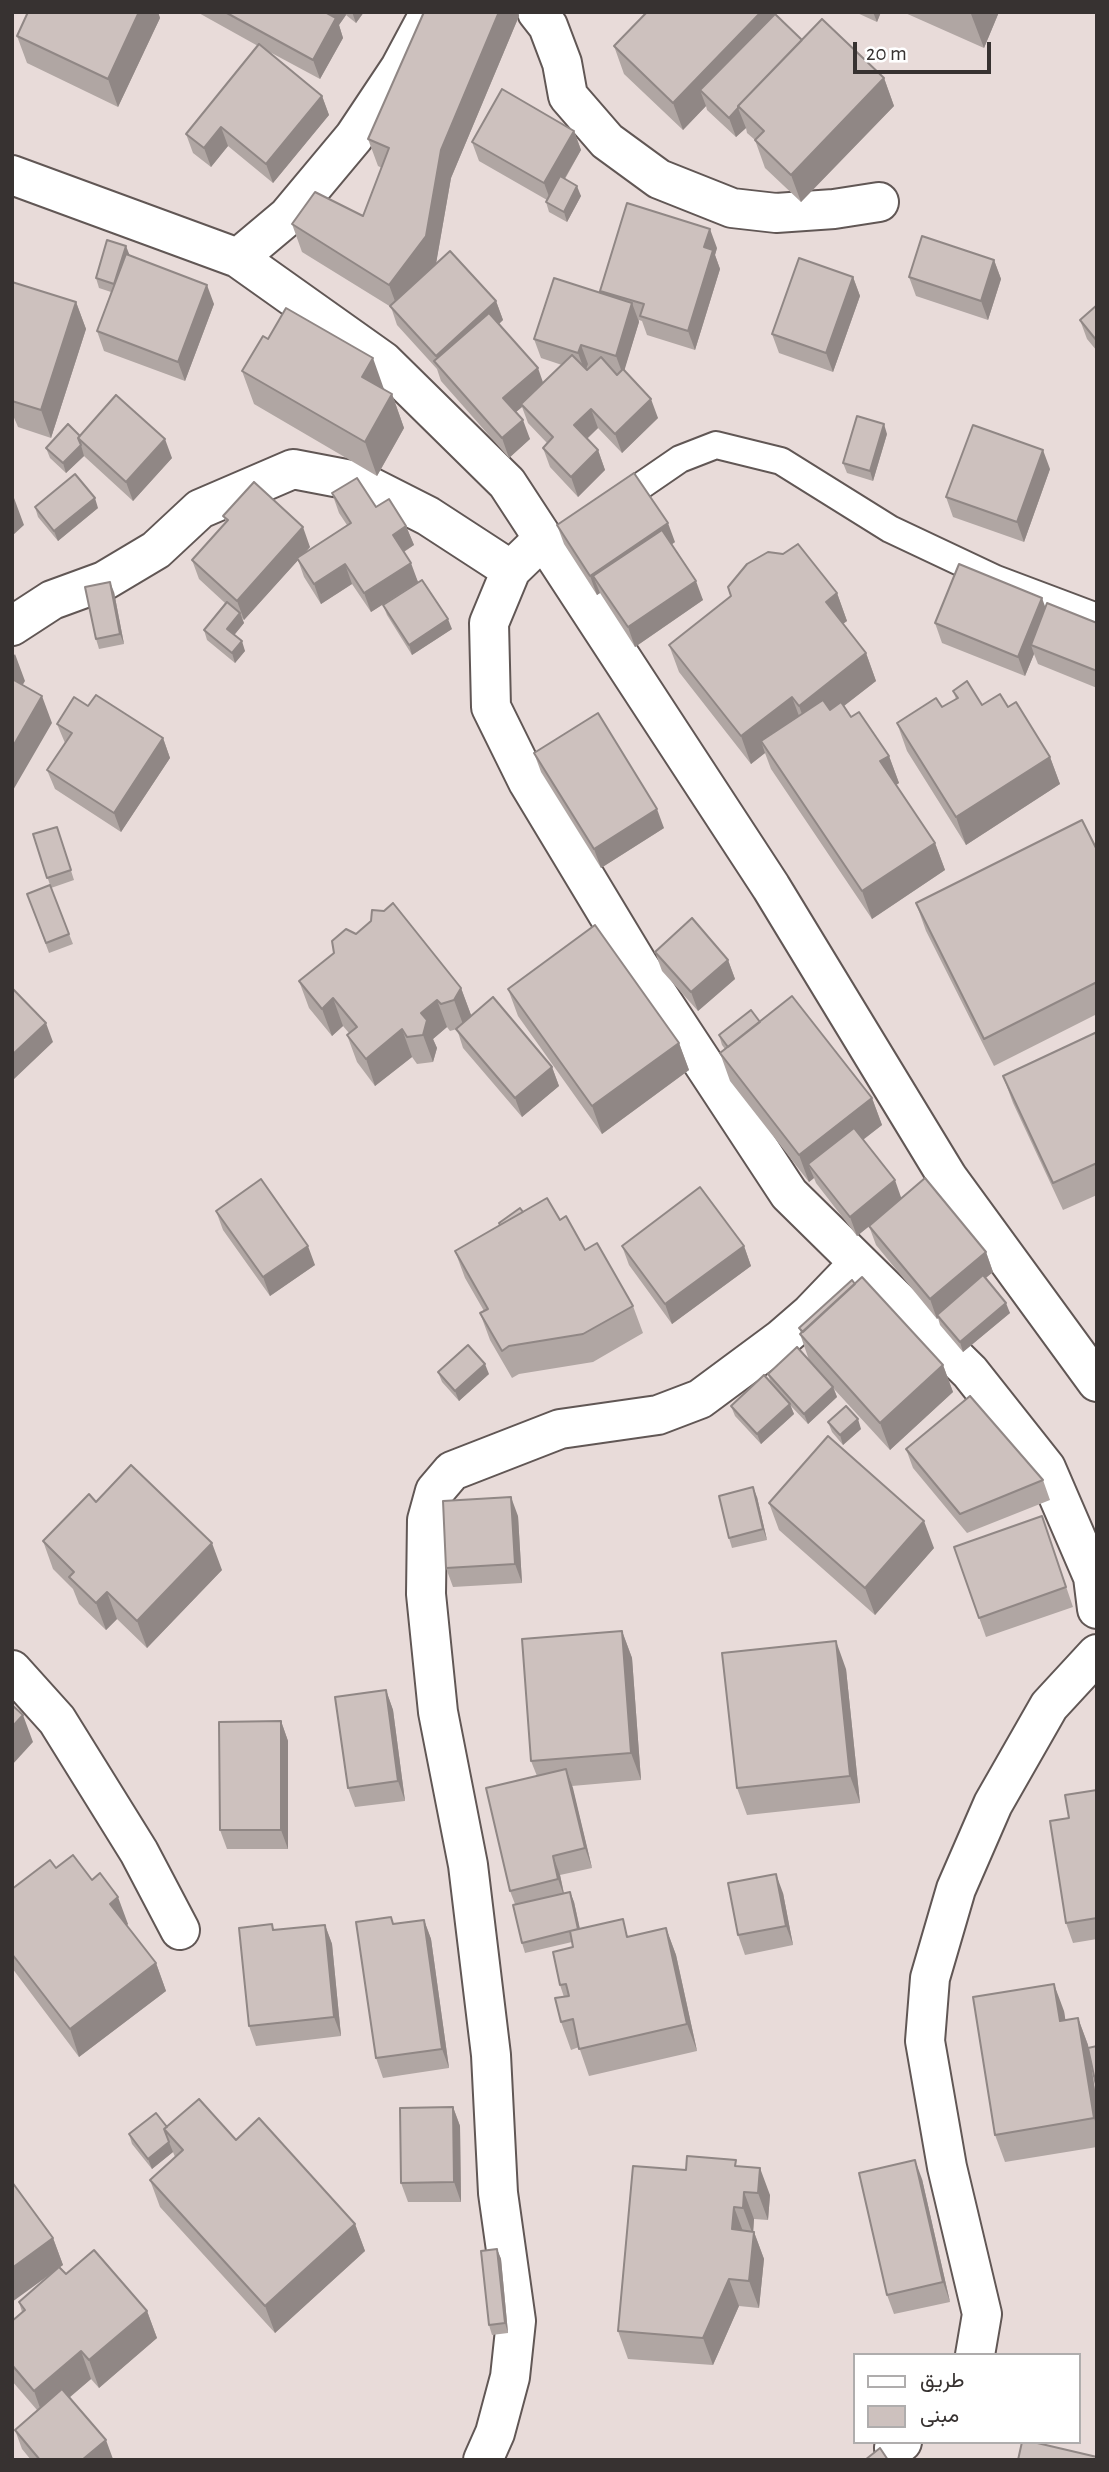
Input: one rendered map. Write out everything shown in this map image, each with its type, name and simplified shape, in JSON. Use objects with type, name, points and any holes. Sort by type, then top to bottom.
[{"type":"street","points":[[238,258],[288,216],[354,137],[400,68],[430,12]]},
{"type":"street","points":[[537,12],[548,26],[562,63],[568,96],[607,141],[659,179],[732,208],[776,213],[834,209],[879,202]]},
{"type":"street","points":[[12,176],[238,258],[383,361],[507,483],[566,528],[764,875],[948,1178],[1097,1382]]},
{"type":"street","points":[[12,626],[52,600],[103,580],[156,550],[200,509],[293,469],[361,482],[428,516],[511,570]]},
{"type":"street","points":[[566,528],[511,570],[489,623],[491,707],[528,782],[639,966],[789,1194],[970,1372],[1046,1468],[1093,1577],[1097,1609]]},
{"type":"street","points":[[483,2460],[495,2433],[510,2377],[516,2321],[498,2193],[491,2055],[470,1879],[438,1712],[427,1607],[427,1520],[435,1491],[452,1471],[560,1429],[658,1415],[700,1399],[791,1330],[858,1264]]},
{"type":"street","points":[[975,2353],[982,2314],[947,2167],[925,2041],[930,1978],[956,1889],[993,1804],[1049,1706],[1097,1654]]},
{"type":"street","points":[[12,1670],[57,1720],[139,1852],[180,1930]]},
{"type":"lane","points":[[566,528],[624,499],[680,459],[716,445],[781,461],[890,529],[996,579],[1097,617]]},
{"type":"building","points":[[28,12],[139,12],[108,79],[17,36]]},
{"type":"building","points":[[225,12],[325,12],[336,18],[313,60]]},
{"type":"building","points":[[424,12],[499,12],[441,150],[426,236],[389,285],[292,224],[315,192],[363,216],[389,148],[368,139]]},
{"type":"building","points":[[647,12],[761,12],[673,103],[614,46]]},
{"type":"building","points":[[775,14],[802,40],[729,118],[700,90]]},
{"type":"building","points":[[822,19],[884,78],[791,175],[755,140],[764,131],[738,106]]},
{"type":"building","points":[[259,44],[322,96],[266,164],[221,127],[204,148],[186,134]]},
{"type":"building","points":[[502,89],[574,131],[544,183],[472,142]]},
{"type":"building","points":[[560,176],[577,186],[564,212],[546,202]]},
{"type":"building","points":[[627,203],[710,229],[704,247],[713,250],[688,331],[640,316],[644,304],[600,291]]},
{"type":"building","points":[[922,236],[994,260],[981,301],[909,277]]},
{"type":"building","points":[[107,240],[126,246],[114,284],[96,278]]},
{"type":"building","points":[[450,251],[496,301],[436,356],[390,306]]},
{"type":"building","points":[[126,254],[207,285],[178,362],[97,331]]},
{"type":"building","points":[[799,258],[853,277],[826,353],[772,334]]},
{"type":"building","points":[[554,278],[632,303],[616,356],[581,345],[578,353],[534,339]]},
{"type":"building","points":[[12,282],[76,302],[41,410],[12,401]]},
{"type":"building","points":[[1097,305],[1097,341],[1080,320]]},
{"type":"building","points":[[286,308],[373,358],[362,377],[392,394],[365,442],[242,371],[263,336],[268,339]]},
{"type":"building","points":[[489,313],[538,368],[503,398],[523,420],[502,438],[434,361]]},
{"type":"building","points":[[572,355],[587,370],[601,357],[617,375],[623,369],[651,399],[615,434],[591,409],[574,425],[598,450],[571,477],[543,448],[553,437],[521,404]]},
{"type":"building","points":[[116,395],[165,439],[126,482],[78,438]]},
{"type":"building","points":[[857,416],[884,424],[870,471],[843,463]]},
{"type":"building","points":[[68,424],[80,436],[78,438],[81,445],[63,463],[46,448]]},
{"type":"building","points":[[973,425],[1043,450],[1017,522],[946,497]]},
{"type":"building","points":[[634,473],[668,523],[590,576],[557,525]]},
{"type":"building","points":[[75,474],[95,498],[54,531],[35,507]]},
{"type":"building","points":[[357,478],[376,507],[389,499],[406,526],[393,535],[411,563],[364,593],[345,564],[314,584],[297,558],[351,523],[332,493]]},
{"type":"building","points":[[254,482],[303,527],[237,601],[192,560],[228,520],[223,516]]},
{"type":"building","points":[[662,530],[696,581],[628,627],[593,576]]},
{"type":"building","points":[[798,544],[837,593],[826,602],[866,653],[799,706],[792,697],[741,736],[669,645],[731,596],[728,587],[747,564],[768,552],[783,554]]},
{"type":"building","points":[[959,564],[1042,598],[1018,657],[935,623]]},
{"type":"building","points":[[422,580],[448,619],[409,645],[383,605]]},
{"type":"building","points":[[110,582],[120,634],[96,639],[85,587]]},
{"type":"building","points":[[227,602],[240,613],[227,629],[242,641],[232,653],[204,630]]},
{"type":"building","points":[[1047,603],[1097,623],[1097,671],[1031,645]]},
{"type":"building","points":[[12,679],[42,696],[12,748]]},
{"type":"building","points":[[967,681],[982,705],[1000,694],[1008,707],[1016,702],[1050,757],[956,817],[897,723],[936,698],[942,707],[958,698],[953,691]]},
{"type":"building","points":[[96,695],[163,738],[114,813],[47,770],[72,733],[57,724],[74,697],[88,706]]},
{"type":"building","points":[[823,700],[830,710],[841,702],[851,717],[859,712],[889,756],[880,761],[935,843],[862,891],[761,741]]},
{"type":"building","points":[[598,713],[657,809],[594,849],[534,753]]},
{"type":"building","points":[[1082,820],[1097,850],[1097,982],[984,1039],[916,903]]},
{"type":"building","points":[[57,827],[71,870],[47,878],[33,834]]},
{"type":"building","points":[[50,885],[69,934],[46,943],[27,894]]},
{"type":"building","points":[[393,903],[461,988],[454,1000],[441,1004],[437,1000],[421,1013],[427,1020],[423,1035],[407,1037],[402,1029],[366,1059],[347,1035],[357,1027],[333,998],[322,1009],[299,981],[334,953],[332,941],[346,929],[356,934],[371,921],[372,910],[384,911]]},
{"type":"building","points":[[692,918],[728,960],[691,992],[655,952]]},
{"type":"building","points":[[595,925],[679,1043],[592,1106],[508,989]]},
{"type":"building","points":[[12,988],[46,1023],[12,1055]]},
{"type":"building","points":[[792,996],[872,1098],[799,1155],[720,1053]]},
{"type":"building","points":[[493,997],[552,1067],[515,1098],[456,1029]]},
{"type":"building","points":[[751,1010],[760,1022],[728,1047],[719,1035]]},
{"type":"building","points":[[1097,1032],[1097,1163],[1053,1183],[1003,1076]]},
{"type":"building","points":[[854,1128],[895,1180],[850,1217],[808,1164]]},
{"type":"building","points":[[925,1178],[986,1252],[930,1299],[869,1226]]},
{"type":"building","points":[[261,1179],[308,1246],[263,1277],[216,1211]]},
{"type":"building","points":[[700,1187],[744,1246],[665,1304],[622,1246]]},
{"type":"building","points":[[547,1198],[560,1220],[566,1216],[585,1250],[597,1243],[633,1306],[583,1334],[509,1346],[502,1351],[480,1313],[488,1309],[455,1251]]},
{"type":"building","points":[[520,1208],[523,1212],[500,1225],[499,1223]]},
{"type":"building","points":[[983,1275],[1006,1303],[960,1342],[937,1315]]},
{"type":"building","points":[[862,1277],[943,1365],[880,1423],[800,1334]]},
{"type":"building","points":[[852,1280],[855,1284],[803,1332],[799,1328]]},
{"type":"building","points":[[468,1345],[485,1364],[455,1391],[438,1372]]},
{"type":"building","points":[[797,1347],[833,1387],[804,1414],[768,1374]]},
{"type":"building","points":[[764,1375],[790,1404],[757,1434],[731,1406]]},
{"type":"building","points":[[970,1396],[1043,1480],[960,1514],[906,1449]]},
{"type":"building","points":[[846,1406],[858,1419],[840,1435],[828,1422]]},
{"type":"building","points":[[828,1436],[924,1521],[865,1588],[769,1503]]},
{"type":"building","points":[[131,1465],[212,1543],[137,1621],[107,1592],[96,1603],[69,1577],[74,1572],[43,1541],[89,1494],[96,1502]]},
{"type":"building","points":[[753,1487],[763,1529],[729,1538],[719,1496]]},
{"type":"building","points":[[511,1497],[515,1564],[446,1568],[443,1501]]},
{"type":"building","points":[[1042,1516],[1066,1587],[979,1618],[954,1547]]},
{"type":"building","points":[[622,1631],[631,1753],[531,1761],[522,1639]]},
{"type":"building","points":[[836,1641],[850,1776],[737,1788],[722,1653]]},
{"type":"building","points":[[386,1690],[398,1781],[348,1788],[335,1697]]},
{"type":"building","points":[[12,1705],[23,1715],[12,1727]]},
{"type":"building","points":[[281,1721],[281,1830],[220,1830],[219,1722]]},
{"type":"building","points":[[566,1769],[585,1848],[553,1856],[558,1879],[510,1891],[486,1788]]},
{"type":"building","points":[[1097,1790],[1097,1918],[1066,1923],[1050,1821],[1069,1818],[1065,1795]]},
{"type":"building","points":[[73,1855],[92,1880],[100,1873],[118,1897],[110,1904],[156,1963],[70,2029],[12,1954],[12,1889],[50,1860],[56,1868]]},
{"type":"building","points":[[776,1874],[786,1926],[738,1935],[728,1883]]},
{"type":"building","points":[[570,1892],[578,1929],[522,1943],[513,1905]]},
{"type":"building","points":[[391,1917],[393,1924],[424,1920],[442,2049],[376,2058],[356,1922]]},
{"type":"building","points":[[623,1919],[627,1937],[666,1928],[687,2024],[579,2049],[573,2019],[561,2022],[555,1998],[569,1996],[566,1984],[560,1985],[553,1952],[573,1947],[570,1931]]},
{"type":"building","points":[[272,1924],[273,1930],[325,1925],[334,2017],[249,2026],[239,1928]]},
{"type":"building","points":[[1054,1984],[1060,2021],[1078,2018],[1094,2118],[995,2135],[973,1997]]},
{"type":"building","points":[[1097,2046],[1097,2090],[1088,2048]]},
{"type":"building","points":[[199,2099],[236,2140],[259,2118],[355,2224],[265,2306],[150,2180],[183,2150],[164,2129]]},
{"type":"building","points":[[453,2107],[454,2182],[401,2183],[400,2108]]},
{"type":"building","points":[[156,2113],[167,2127],[164,2129],[169,2142],[148,2159],[129,2134]]},
{"type":"building","points":[[687,2156],[736,2160],[735,2166],[760,2168],[758,2193],[744,2192],[743,2208],[734,2207],[732,2229],[754,2232],[749,2281],[729,2279],[703,2338],[618,2331],[633,2166],[686,2170]]},
{"type":"building","points":[[915,2160],[943,2282],[887,2295],[859,2173]]},
{"type":"building","points":[[12,2182],[53,2238],[12,2268]]},
{"type":"building","points":[[497,2249],[505,2323],[489,2325],[481,2251]]},
{"type":"building","points":[[94,2250],[147,2311],[89,2360],[81,2351],[34,2391],[12,2365],[12,2321],[25,2310],[19,2302],[59,2267],[66,2274]]},
{"type":"building","points":[[62,2389],[106,2440],[82,2460],[40,2460],[15,2430]]},
{"type":"building","points":[[1022,2444],[1042,2444],[1097,2457],[1097,2460],[1018,2460]]},
{"type":"building","points":[[880,2448],[888,2460],[865,2460]]}]
